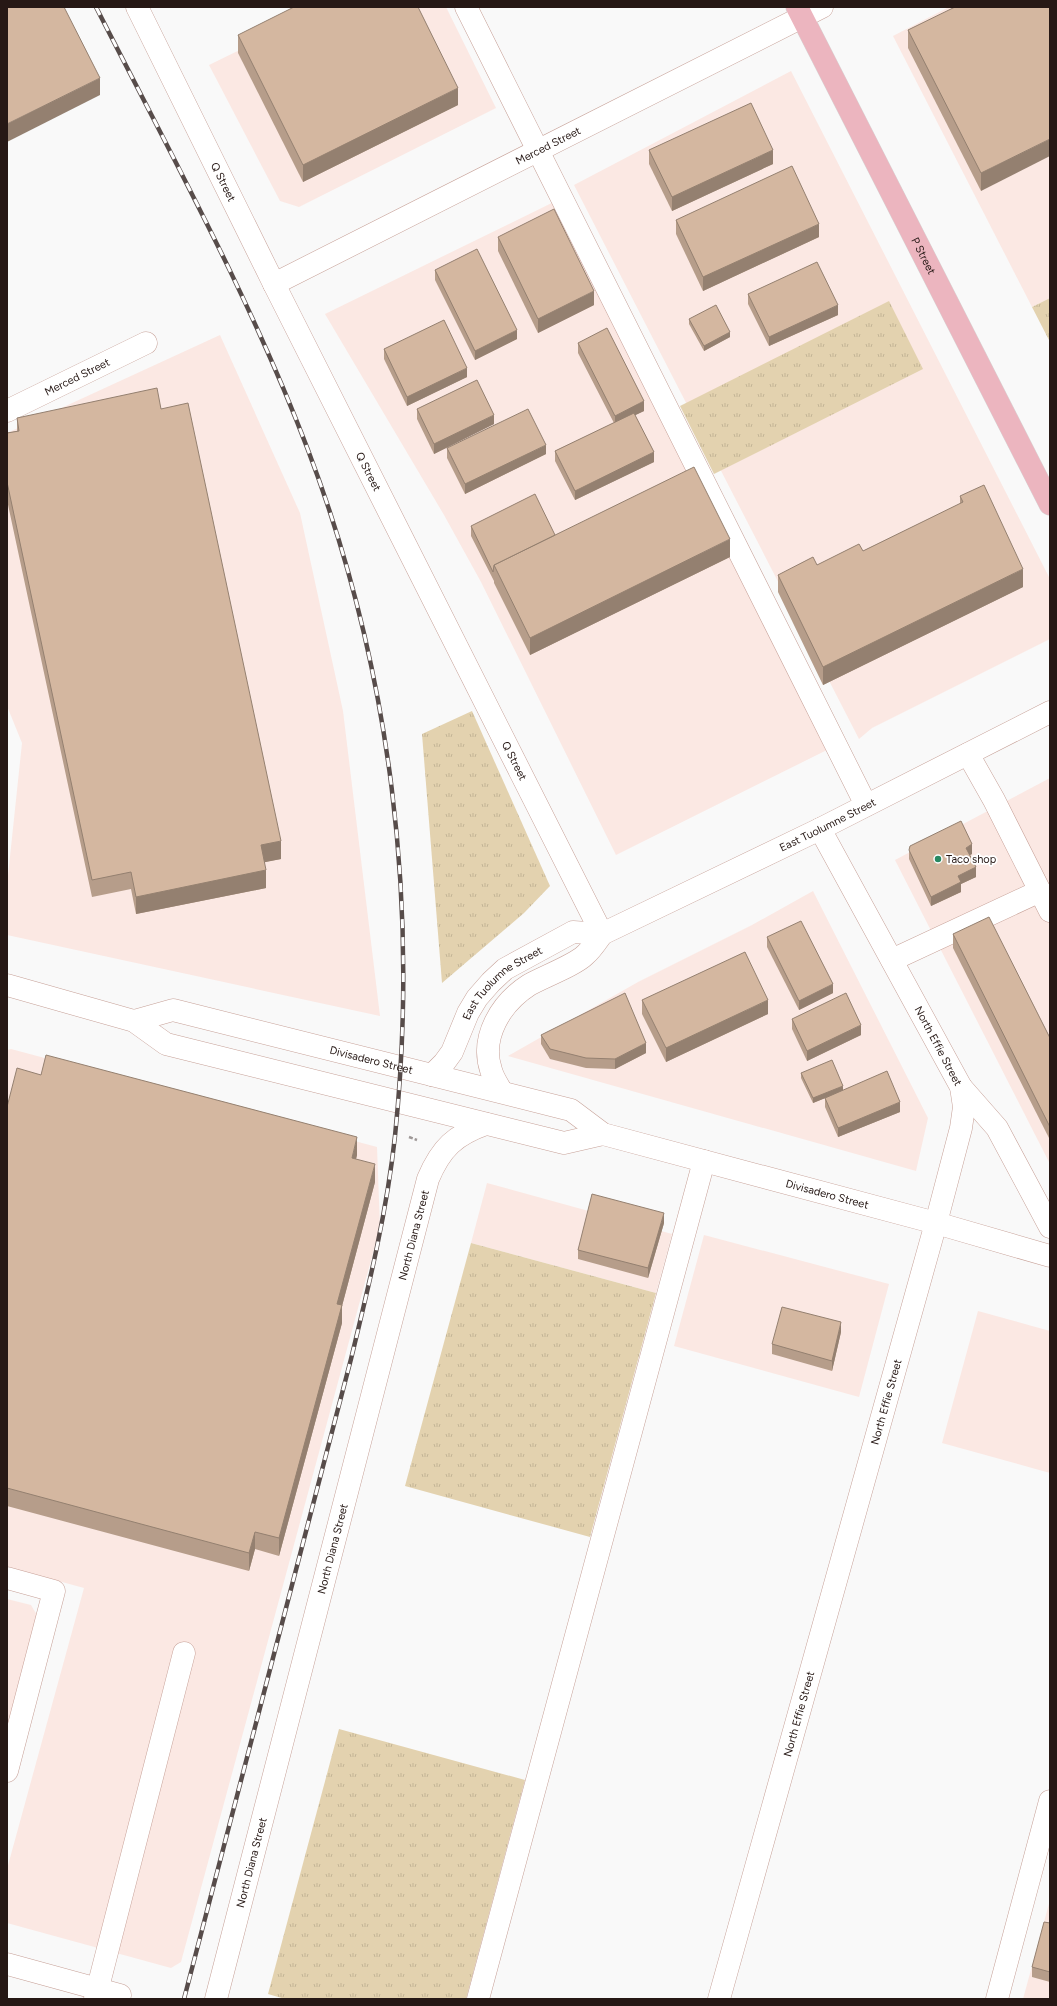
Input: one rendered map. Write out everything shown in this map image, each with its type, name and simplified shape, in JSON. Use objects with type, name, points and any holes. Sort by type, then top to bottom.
[{"type":"main road","name":"P Street","points":[[800,12],[1050,504]]},
{"type":"street","name":"Q Street","points":[[137,7],[274,284],[602,934]]},
{"type":"street","points":[[466,7],[866,805]]},
{"type":"street","name":"Merced Street","points":[[274,284],[539,152],[800,12],[822,7]]},
{"type":"street","name":"Merced Street","points":[[7,411],[146,343]]},
{"type":"street","name":"East Tuolumne Street","points":[[502,1092],[491,1071],[488,1057],[488,1044],[496,1019],[507,1003],[528,986],[585,956],[602,934],[820,828],[1050,712]]},
{"type":"street","points":[[968,754],[994,800],[1050,911]]},
{"type":"street","name":"North Effie Street","points":[[719,1999],[936,1223],[961,1128],[964,1107],[961,1087],[820,828]]},
{"type":"street","points":[[892,960],[1040,891]]},
{"type":"street","name":"East Tuolumne Street","points":[[432,1074],[444,1063],[452,1052],[468,1013],[477,998],[505,969],[573,932],[602,934]]},
{"type":"street","name":"Divisadero Street","points":[[7,985],[134,1021],[166,1044],[486,1124],[564,1143],[603,1134]]},
{"type":"street","name":"Divisadero Street","points":[[134,1021],[173,1010],[432,1074],[570,1110],[603,1134],[936,1223],[1050,1256]]},
{"type":"street","points":[[961,1087],[997,1128],[1050,1227]]},
{"type":"street","name":"North Diana Street","points":[[216,1999],[428,1179],[440,1155],[449,1144],[470,1130],[486,1124]]},
{"type":"street","points":[[478,1999],[704,1161]]},
{"type":"street","points":[[7,1578],[54,1591],[7,1771]]},
{"type":"street","points":[[96,1994],[184,1653]]},
{"type":"street","points":[[997,1999],[1050,1801]]},
{"type":"street","points":[[7,1964],[96,1994],[120,1995]]},
{"type":"shaded area","points":[[328,7],[446,7],[496,108],[299,207],[280,201],[209,65]]},
{"type":"shaded area","points":[[949,7],[1050,7],[1050,298],[1032,307],[893,36]]},
{"type":"shaded area","points":[[791,71],[1050,579],[1050,639],[872,728],[859,739],[574,185]]},
{"type":"shaded area","points":[[568,195],[845,741],[616,855],[481,582],[444,515],[325,314]]},
{"type":"shaded area","points":[[220,335],[300,513],[343,711],[380,1016],[7,935],[7,885],[22,743],[7,706],[7,433]]},
{"type":"shaded area","points":[[1050,778],[1050,1164],[895,860]]},
{"type":"shaded area","points":[[813,891],[928,1118],[916,1171],[508,1056],[638,982],[752,925]]},
{"type":"shaded area","points":[[11,1049],[377,1147],[380,1227],[181,1962],[171,1968],[7,1923],[7,1869],[84,1588],[7,1567],[7,1050]]},
{"type":"shaded area","points":[[487,1183],[672,1234],[656,1293],[471,1243]]},
{"type":"shaded area","points":[[704,1235],[889,1284],[859,1397],[674,1346]]},
{"type":"shaded area","points":[[978,1311],[1050,1331],[1050,1473],[942,1443]]},
{"type":"shaded area","points":[[7,1599],[31,1605],[42,1624],[7,1752]]},
{"type":"shaded area","points":[[1050,1900],[1050,1999],[1023,1999]]},
{"type":"green space","points":[[1050,298],[1050,342],[1032,307]]},
{"type":"green space","points":[[889,301],[923,369],[714,474],[680,406]]},
{"type":"green space","points":[[472,711],[550,886],[524,913],[442,983],[422,734]]},
{"type":"green space","points":[[471,1243],[656,1293],[590,1537],[405,1486]]},
{"type":"green space","points":[[339,1729],[525,1780],[466,1999],[285,1999],[268,1994]]},
{"type":"building","points":[[7,7],[64,7],[100,78],[7,124]]},
{"type":"building","points":[[294,7],[418,7],[458,88],[303,165],[238,35]]},
{"type":"building","points":[[955,7],[1050,7],[1050,139],[981,173],[908,30]]},
{"type":"building","points":[[751,103],[773,150],[672,197],[649,150]]},
{"type":"building","points":[[792,166],[819,224],[703,277],[676,220]]},
{"type":"building","points":[[554,209],[594,291],[538,319],[498,237]]},
{"type":"building","points":[[477,249],[517,330],[475,351],[435,270]]},
{"type":"building","points":[[817,262],[838,305],[769,337],[748,294]]},
{"type":"building","points":[[716,305],[730,332],[704,346],[689,319]]},
{"type":"building","points":[[444,320],[467,368],[407,397],[384,349]]},
{"type":"building","points":[[607,328],[644,401],[615,416],[578,343]]},
{"type":"building","points":[[477,380],[494,415],[434,444],[417,409]]},
{"type":"building","points":[[157,388],[161,409],[188,403],[281,841],[261,845],[266,870],[136,897],[131,872],[92,880],[7,482],[7,433],[19,431],[17,418]]},
{"type":"building","points":[[528,409],[546,445],[465,484],[447,448]]},
{"type":"building","points":[[634,413],[654,452],[575,491],[555,451]]},
{"type":"building","points":[[694,467],[730,539],[530,638],[494,565]]},
{"type":"building","points":[[984,485],[1023,569],[823,667],[778,575],[813,557],[817,565],[859,544],[863,551],[963,502],[960,496]]},
{"type":"building","points":[[535,494],[555,535],[494,565],[493,572],[471,526]]},
{"type":"building","points":[[961,821],[972,844],[966,848],[976,867],[958,876],[961,882],[931,897],[909,850],[910,846]]},
{"type":"building","points":[[989,917],[1050,1038],[1050,1127],[953,934]]},
{"type":"building","points":[[801,921],[833,984],[799,1001],[767,937]]},
{"type":"building","points":[[745,952],[768,1000],[666,1048],[642,1000]]},
{"type":"building","points":[[625,993],[646,1043],[615,1059],[586,1058],[550,1049],[541,1035]]},
{"type":"building","points":[[846,993],[861,1025],[807,1051],[792,1019]]},
{"type":"building","points":[[46,1055],[357,1137],[352,1158],[375,1164],[337,1304],[342,1305],[279,1538],[255,1532],[249,1553],[7,1488],[7,1107],[17,1068],[41,1075]]},
{"type":"building","points":[[832,1060],[843,1086],[813,1098],[801,1073]]},
{"type":"building","points":[[887,1071],[900,1102],[838,1128],[825,1098]]},
{"type":"building","points":[[592,1194],[664,1213],[648,1268],[578,1250]]},
{"type":"building","points":[[782,1307],[841,1322],[832,1361],[772,1344]]},
{"type":"building","points":[[1044,1922],[1050,1923],[1050,1972],[1032,1967]]},
{"type":"railway","points":[[96,7],[235,281],[286,394],[308,450],[337,533],[360,617],[378,702],[392,788],[400,874],[403,961],[402,1049],[392,1164],[382,1220],[371,1276],[351,1359],[184,1999]]},
{"type":"place","name":"Taco shop","points":[[938,859]]}]
